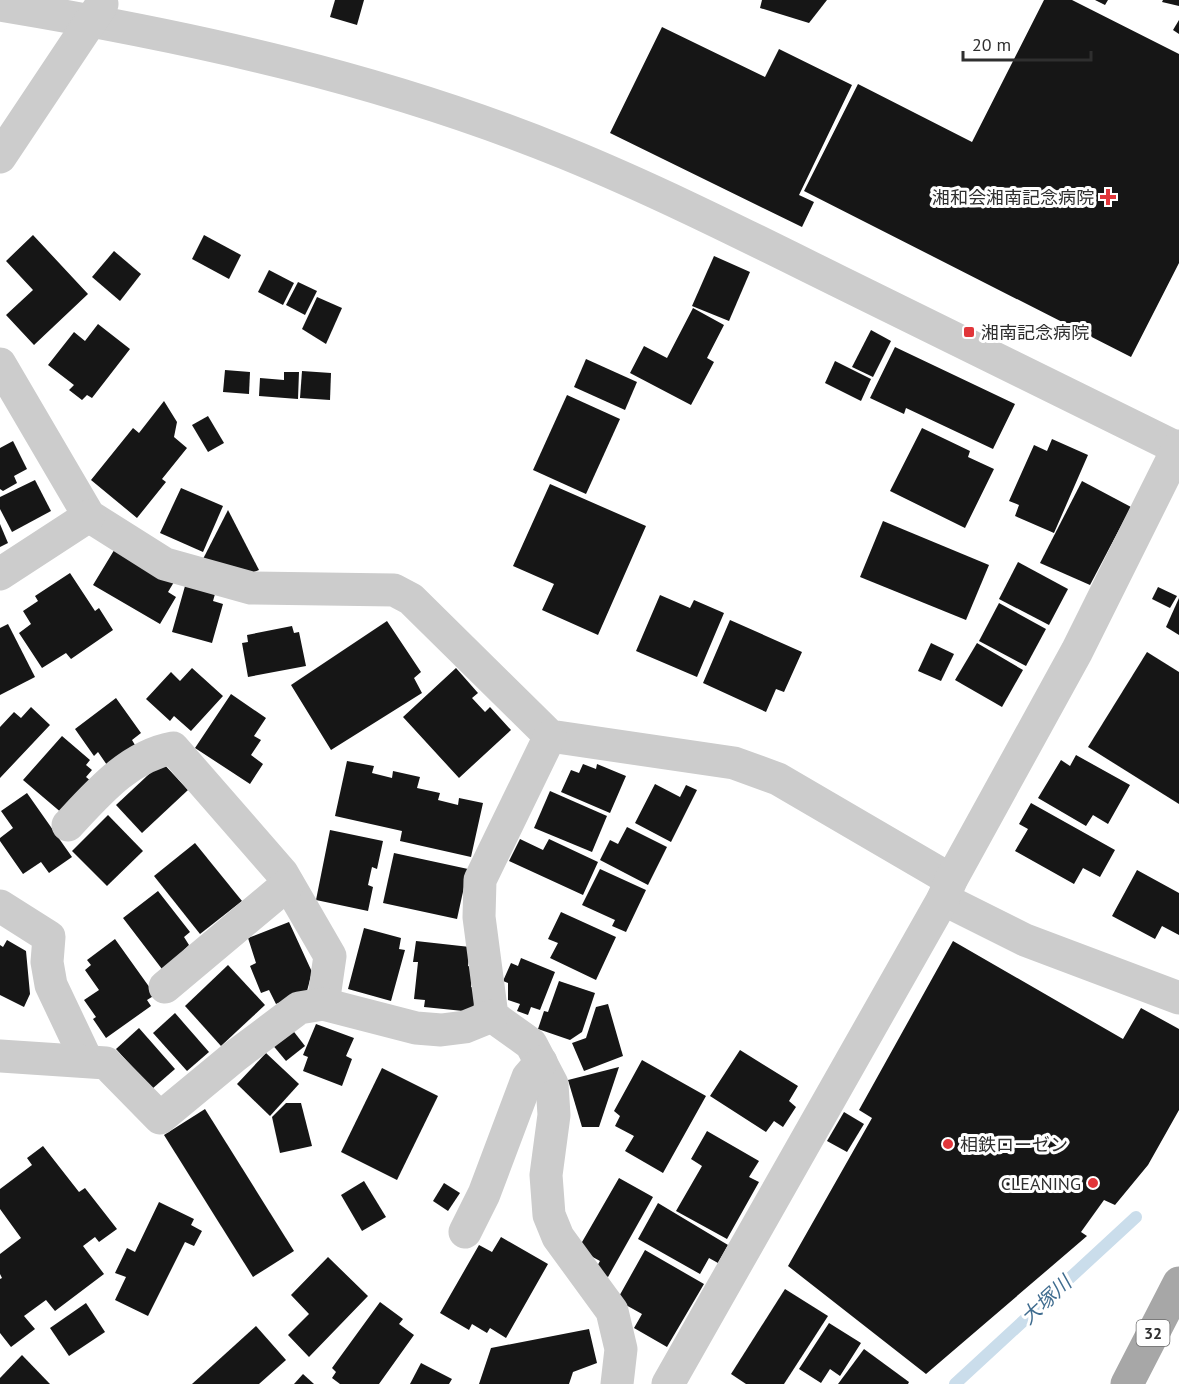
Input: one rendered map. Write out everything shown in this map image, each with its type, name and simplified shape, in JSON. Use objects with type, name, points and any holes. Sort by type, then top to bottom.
[{"type":"main road","name":"32","points":[[1127,1384],[1179,1283]]},
{"type":"street","points":[[0,4],[97,10],[332,74],[434,106],[564,153],[705,216],[1179,448],[1077,651],[947,889],[668,1384]]},
{"type":"street","points":[[0,157],[97,10]]},
{"type":"street","points":[[0,364],[90,516],[165,564],[251,588],[394,590],[411,599],[550,736],[734,763],[778,779],[1025,940],[1179,998]]},
{"type":"street","points":[[0,574],[90,516]]},
{"type":"street","points":[[550,736],[480,880],[479,926],[492,1016],[531,1044],[552,1084],[554,1115],[546,1175],[549,1215],[558,1237],[612,1311],[621,1348],[617,1384]]},
{"type":"street","points":[[68,825],[108,783],[156,751],[174,748],[282,873],[330,956],[323,1005]]},
{"type":"street","points":[[165,987],[288,884]]},
{"type":"street","points":[[0,906],[49,937],[47,962],[51,986],[87,1061]]},
{"type":"street","points":[[0,1056],[106,1063],[160,1118],[235,1056],[299,1008],[323,1005],[416,1028],[441,1030],[465,1027],[492,1016]]},
{"type":"street","points":[[465,1232],[484,1194],[528,1077],[541,1062]]},
{"type":"building","points":[[335,0],[364,0],[357,25],[330,17]]},
{"type":"building","points":[[762,0],[827,0],[809,23],[760,8]]},
{"type":"building","points":[[1044,0],[1072,0],[1179,54],[1179,263],[1131,357],[804,191],[858,84],[972,142]]},
{"type":"building","points":[[1095,0],[1108,0],[1105,5]]},
{"type":"building","points":[[1163,0],[1179,0],[1179,6],[1162,2]]},
{"type":"building","points":[[1179,20],[1179,34],[1173,30]]},
{"type":"building","points":[[662,27],[765,77],[779,49],[852,85],[799,195],[814,202],[802,227],[610,133]]},
{"type":"building","points":[[33,235],[88,294],[34,345],[6,315],[33,290],[6,261]]},
{"type":"building","points":[[204,235],[241,255],[229,279],[192,259]]},
{"type":"building","points":[[114,251],[141,274],[120,301],[92,277]]},
{"type":"building","points":[[714,256],[750,272],[729,321],[692,306]]},
{"type":"building","points":[[269,270],[294,283],[283,305],[258,292]]},
{"type":"building","points":[[298,282],[317,291],[305,315],[286,305]]},
{"type":"building","points":[[317,297],[342,308],[326,344],[302,329]]},
{"type":"building","points":[[693,308],[724,325],[707,358],[714,362],[691,405],[630,373],[644,346],[667,358]]},
{"type":"building","points":[[98,324],[130,349],[92,398],[87,395],[82,400],[69,390],[74,385],[48,365],[74,332],[85,341]]},
{"type":"building","points":[[871,330],[891,341],[873,377],[852,367]]},
{"type":"building","points":[[895,347],[1015,404],[993,449],[906,408],[904,414],[870,398]]},
{"type":"building","points":[[586,359],[637,382],[625,410],[574,387]]},
{"type":"building","points":[[835,361],[871,379],[861,401],[825,383]]},
{"type":"building","points":[[225,370],[250,372],[249,394],[223,392]]},
{"type":"building","points":[[302,371],[331,373],[330,400],[300,398]]},
{"type":"building","points":[[284,372],[299,372],[298,399],[259,396],[260,378],[284,380]]},
{"type":"building","points":[[567,395],[620,419],[586,494],[533,470]]},
{"type":"building","points":[[164,401],[177,422],[174,437],[187,448],[162,479],[166,482],[137,518],[91,480],[133,428],[139,433]]},
{"type":"building","points":[[208,416],[224,443],[208,452],[192,425]]},
{"type":"building","points":[[922,428],[970,451],[968,457],[994,469],[965,528],[890,491]]},
{"type":"building","points":[[1052,439],[1088,455],[1054,533],[1015,516],[1019,505],[1009,501],[1034,445],[1047,451]]},
{"type":"building","points":[[13,441],[27,469],[14,476],[17,483],[3,491],[0,489],[0,448]]},
{"type":"building","points":[[35,480],[51,511],[12,532],[0,509],[0,497]]},
{"type":"building","points":[[1082,481],[1131,507],[1090,585],[1040,563]]},
{"type":"building","points":[[550,484],[646,526],[598,635],[542,610],[554,584],[513,566]]},
{"type":"building","points":[[181,488],[223,506],[203,552],[160,533]]},
{"type":"building","points":[[228,510],[259,570],[251,573],[203,559]]},
{"type":"building","points":[[883,521],[989,565],[966,620],[860,577]]},
{"type":"building","points":[[0,524],[8,543],[0,547]]},
{"type":"building","points":[[116,547],[174,582],[168,592],[176,597],[160,624],[93,585]]},
{"type":"building","points":[[1018,562],[1068,589],[1049,625],[999,599]]},
{"type":"building","points":[[70,573],[95,611],[99,608],[113,630],[71,659],[66,653],[42,668],[19,633],[31,624],[23,611],[38,601],[35,596]]},
{"type":"building","points":[[185,586],[215,594],[213,601],[223,604],[212,643],[172,632]]},
{"type":"building","points":[[1158,587],[1177,596],[1170,608],[1152,599]]},
{"type":"building","points":[[660,595],[690,608],[694,600],[724,613],[697,677],[636,651]]},
{"type":"building","points":[[1179,598],[1179,635],[1166,627]]},
{"type":"building","points":[[999,603],[1046,629],[1026,666],[979,641]]},
{"type":"building","points":[[730,620],[802,652],[784,692],[776,689],[766,712],[703,683]]},
{"type":"building","points":[[387,621],[421,672],[414,678],[422,693],[331,750],[291,685]]},
{"type":"building","points":[[8,624],[35,677],[0,695],[0,628]]},
{"type":"building","points":[[292,626],[294,633],[299,632],[306,666],[248,677],[242,643],[248,642],[247,635]]},
{"type":"building","points":[[931,643],[954,654],[941,681],[918,671]]},
{"type":"building","points":[[977,643],[1023,670],[1002,707],[955,680]]},
{"type":"building","points":[[1147,652],[1179,672],[1179,804],[1088,747]]},
{"type":"building","points":[[192,668],[223,696],[191,731],[174,716],[170,721],[146,699],[171,672],[180,681]]},
{"type":"building","points":[[456,668],[478,693],[472,698],[485,712],[490,707],[511,730],[459,778],[403,717]]},
{"type":"building","points":[[231,694],[266,718],[254,736],[261,740],[251,755],[263,764],[250,784],[195,748]]},
{"type":"building","points":[[116,698],[141,733],[132,740],[135,745],[107,765],[98,752],[94,756],[75,729]]},
{"type":"building","points":[[31,707],[50,725],[0,778],[0,727],[14,712],[21,718]]},
{"type":"building","points":[[62,736],[90,760],[86,765],[92,770],[86,777],[92,782],[63,814],[23,780]]},
{"type":"building","points":[[1076,755],[1130,785],[1108,824],[1093,815],[1086,826],[1038,798],[1061,760],[1070,766]]},
{"type":"building","points":[[347,761],[374,766],[372,773],[392,778],[393,771],[420,777],[417,788],[440,793],[438,800],[458,805],[459,798],[483,803],[471,857],[400,841],[402,831],[335,816]]},
{"type":"building","points":[[162,762],[188,790],[142,833],[116,805]]},
{"type":"building","points":[[583,764],[596,769],[597,764],[626,776],[610,813],[561,792],[571,770],[579,773]]},
{"type":"building","points":[[655,784],[680,797],[686,785],[697,790],[671,842],[635,823]]},
{"type":"building","points":[[550,791],[607,816],[592,852],[534,828]]},
{"type":"building","points":[[27,793],[72,857],[49,873],[41,862],[23,874],[0,841],[0,838],[13,828],[1,811]]},
{"type":"building","points":[[1031,803],[1115,850],[1100,877],[1083,868],[1074,884],[1015,851],[1028,829],[1019,824]]},
{"type":"building","points":[[108,815],[143,851],[107,886],[72,851]]},
{"type":"building","points":[[627,827],[667,847],[648,885],[600,860],[610,840],[618,844]]},
{"type":"building","points":[[330,830],[383,841],[377,869],[372,867],[368,885],[373,887],[368,911],[316,900]]},
{"type":"building","points":[[520,839],[543,850],[549,839],[598,862],[583,895],[509,861]]},
{"type":"building","points":[[195,843],[242,901],[200,934],[154,876]]},
{"type":"building","points":[[394,853],[468,869],[457,919],[383,903]]},
{"type":"building","points":[[600,869],[646,890],[626,932],[612,926],[615,920],[582,905]]},
{"type":"building","points":[[1137,870],[1179,893],[1179,935],[1162,926],[1155,939],[1112,916]]},
{"type":"building","points":[[158,891],[190,932],[184,937],[189,945],[184,950],[188,956],[165,973],[123,918]]},
{"type":"building","points":[[561,912],[616,937],[596,980],[550,958],[558,943],[548,939]]},
{"type":"building","points":[[289,922],[312,972],[307,991],[276,1004],[269,990],[261,993],[250,966],[256,963],[248,938]]},
{"type":"building","points":[[364,928],[401,938],[399,949],[405,950],[391,1001],[348,989]]},
{"type":"building","points":[[115,939],[155,995],[147,1000],[151,1006],[106,1038],[93,1019],[96,1017],[84,1000],[99,990],[85,970],[91,965],[87,960]]},
{"type":"building","points":[[7,940],[26,951],[30,994],[24,1007],[0,995],[0,945],[3,947]]},
{"type":"building","points":[[416,941],[470,947],[468,966],[473,967],[471,987],[476,988],[473,1012],[424,1007],[425,1000],[414,999],[418,962],[413,962]]},
{"type":"building","points":[[953,941],[1123,1039],[1141,1008],[1179,1029],[1179,1110],[1148,1165],[1115,1205],[1104,1200],[1081,1232],[1087,1236],[926,1374],[788,1266],[872,1118],[859,1110]]},
{"type":"building","points":[[521,958],[555,972],[540,1010],[531,1007],[528,1015],[517,1011],[520,1004],[508,1000],[508,983],[503,981],[511,963],[518,966]]},
{"type":"building","points":[[228,965],[265,1005],[221,1046],[185,1006]]},
{"type":"building","points":[[559,981],[595,993],[582,1032],[570,1040],[538,1029],[544,1011],[548,1012]]},
{"type":"building","points":[[608,1004],[623,1056],[584,1071],[572,1043],[586,1038],[596,1007]]},
{"type":"building","points":[[175,1013],[209,1052],[187,1071],[153,1033]]},
{"type":"building","points":[[316,1024],[354,1038],[346,1056],[352,1059],[342,1086],[303,1071],[308,1057],[303,1055]]},
{"type":"building","points":[[139,1028],[175,1069],[152,1089],[116,1049]]},
{"type":"building","points":[[291,1028],[305,1046],[286,1061],[271,1043]]},
{"type":"building","points":[[740,1050],[798,1086],[789,1101],[796,1107],[783,1127],[774,1121],[766,1132],[710,1096]]},
{"type":"building","points":[[266,1053],[299,1084],[270,1116],[237,1084]]},
{"type":"building","points":[[642,1060],[706,1096],[663,1173],[625,1151],[634,1136],[615,1126],[620,1116],[614,1111]]},
{"type":"building","points":[[619,1067],[599,1127],[582,1127],[568,1080]]},
{"type":"building","points":[[382,1068],[438,1096],[397,1180],[341,1152]]},
{"type":"building","points":[[286,1103],[301,1103],[312,1146],[280,1153],[272,1117]]},
{"type":"building","points":[[205,1109],[294,1251],[253,1277],[164,1135]]},
{"type":"building","points":[[844,1112],[864,1124],[847,1152],[827,1141]]},
{"type":"building","points":[[707,1131],[759,1161],[749,1177],[759,1182],[727,1239],[676,1211],[702,1166],[691,1159]]},
{"type":"building","points":[[43,1146],[79,1192],[85,1188],[117,1229],[99,1242],[95,1237],[83,1246],[104,1274],[55,1311],[46,1300],[24,1316],[35,1329],[11,1347],[0,1333],[0,1279],[2,1278],[0,1254],[21,1238],[0,1209],[0,1189],[32,1165],[27,1158]]},
{"type":"building","points":[[619,1178],[653,1197],[608,1277],[595,1270],[600,1261],[578,1249]]},
{"type":"building","points":[[364,1181],[386,1217],[362,1231],[341,1195]]},
{"type":"building","points":[[444,1183],[460,1193],[448,1211],[433,1201]]},
{"type":"building","points":[[159,1202],[194,1219],[191,1225],[202,1231],[194,1246],[185,1242],[148,1316],[115,1300],[126,1277],[115,1273],[127,1248],[135,1252]]},
{"type":"building","points":[[658,1203],[728,1245],[718,1263],[709,1258],[700,1274],[638,1239]]},
{"type":"building","points":[[501,1237],[548,1264],[506,1338],[490,1328],[487,1333],[472,1324],[469,1330],[440,1313],[479,1245],[492,1252]]},
{"type":"building","points":[[645,1250],[704,1284],[667,1347],[634,1328],[642,1314],[617,1300]]},
{"type":"building","points":[[328,1257],[368,1296],[309,1357],[288,1335],[309,1314],[291,1295]]},
{"type":"building","points":[[785,1289],[828,1316],[784,1384],[746,1384],[731,1374]]},
{"type":"building","points":[[380,1302],[403,1319],[399,1324],[414,1335],[379,1384],[340,1384],[332,1378],[336,1372],[332,1368]]},
{"type":"building","points":[[86,1303],[105,1332],[69,1356],[50,1328]]},
{"type":"building","points":[[829,1323],[861,1343],[840,1376],[830,1369],[821,1383],[799,1369]]},
{"type":"building","points":[[256,1326],[286,1360],[259,1384],[192,1384]]},
{"type":"building","points":[[589,1329],[597,1363],[573,1372],[569,1384],[479,1384],[491,1348]]},
{"type":"building","points":[[864,1349],[909,1382],[908,1384],[838,1384]]},
{"type":"building","points":[[22,1355],[50,1384],[0,1384],[0,1378]]},
{"type":"building","points":[[421,1363],[452,1379],[449,1384],[410,1384]]},
{"type":"building","points":[[303,1374],[314,1384],[294,1384]]},
{"type":"waterway","name":"大塚川","points":[[955,1384],[1136,1217]]},
{"type":"place","name":"湘和会湘南記念病院","points":[[1108,197]]},
{"type":"place","name":"湘南記念病院","points":[[969,332]]},
{"type":"place","name":"相鉄ローゼン","points":[[948,1144]]},
{"type":"place","name":"CLEANING","points":[[1093,1183]]}]
